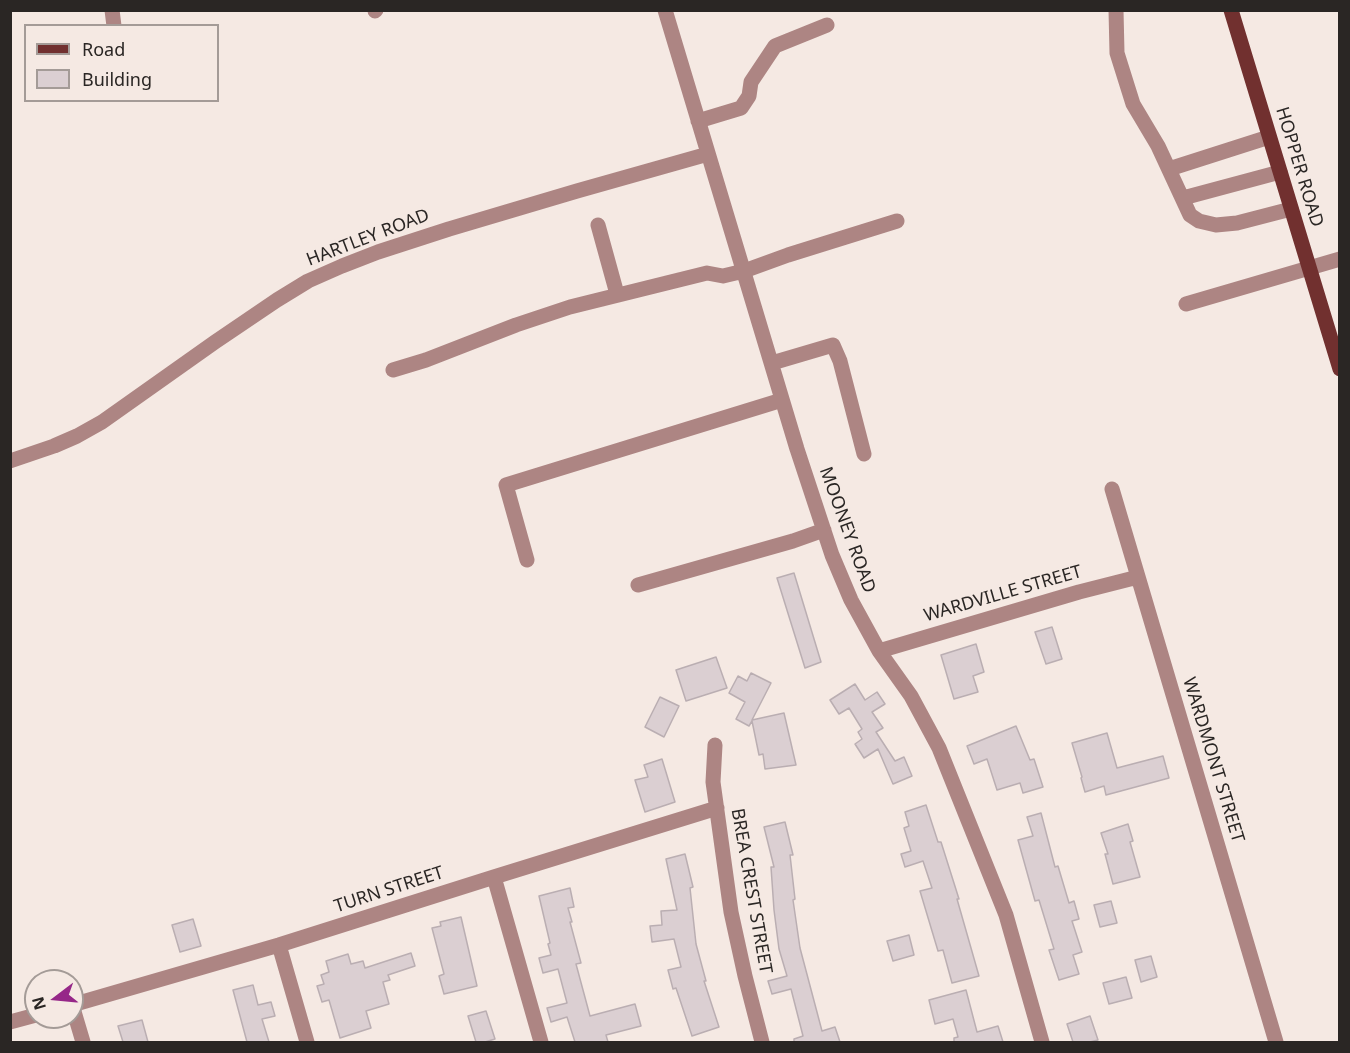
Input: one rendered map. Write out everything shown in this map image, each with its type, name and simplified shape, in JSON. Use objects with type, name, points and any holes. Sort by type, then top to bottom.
[{"type":"main road","name":"HOPPER ROAD","points":[[1231,10],[1340,369]]},
{"type":"street","name":"MOONEY ROAD","points":[[665,10],[782,400],[832,555],[851,600],[879,651],[911,696],[939,748],[1006,915],[1042,1042]]},
{"type":"street","points":[[1116,10],[1117,53],[1133,104],[1158,146],[1190,215],[1198,221],[1216,225],[1237,223],[1291,209]]},
{"type":"street","points":[[698,121],[741,108],[749,96],[751,82],[775,46],[827,25]]},
{"type":"street","points":[[1169,169],[1269,137]]},
{"type":"street","name":"HARTLEY ROAD","points":[[10,461],[54,446],[102,422],[277,300],[308,281],[342,266],[460,226],[708,154]]},
{"type":"street","points":[[1183,198],[1280,172]]},
{"type":"street","points":[[393,370],[570,307],[707,273],[723,276],[744,271],[897,221]]},
{"type":"street","points":[[598,225],[617,294]]},
{"type":"street","points":[[1186,304],[1340,259]]},
{"type":"street","points":[[772,363],[833,345],[840,361],[864,454]]},
{"type":"street","points":[[527,560],[506,485],[782,400]]},
{"type":"street","name":"WARDMONT STREET","points":[[1112,489],[1276,1042]]},
{"type":"street","points":[[638,585],[824,530]]},
{"type":"street","name":"WARDVILLE STREET","points":[[879,651],[1138,577]]},
{"type":"street","name":"BREA CREST STREET","points":[[715,745],[713,782],[731,912],[762,1042]]},
{"type":"street","name":"TURN STREET","points":[[84,1002],[279,945],[717,808]]},
{"type":"street","points":[[494,876],[541,1042]]},
{"type":"street","points":[[279,945],[307,1042]]},
{"type":"building","points":[[794,573],[821,662],[805,668],[777,578]]},
{"type":"building","points":[[1052,627],[1062,659],[1046,664],[1035,632]]},
{"type":"building","points":[[976,644],[984,672],[973,676],[978,692],[954,699],[941,655]]},
{"type":"building","points":[[716,657],[727,688],[686,701],[676,670]]},
{"type":"building","points":[[751,673],[771,683],[752,720],[784,713],[796,765],[765,769],[763,754],[759,755],[752,721],[749,726],[736,719],[745,702],[729,693],[738,676],[747,681]]},
{"type":"building","points":[[855,684],[865,700],[877,692],[885,704],[872,712],[883,728],[876,732],[895,761],[904,757],[912,776],[893,784],[878,749],[864,758],[855,744],[862,739],[858,732],[862,729],[849,708],[839,714],[830,700]]},
{"type":"building","points":[[660,697],[679,706],[664,737],[645,727]]},
{"type":"building","points":[[1016,726],[1030,760],[1034,759],[1043,787],[1023,793],[1020,783],[997,790],[987,759],[974,764],[967,746]]},
{"type":"building","points":[[1107,733],[1117,768],[1163,756],[1169,778],[1106,795],[1104,786],[1085,792],[1072,743]]},
{"type":"building","points":[[662,759],[675,802],[645,812],[635,780],[648,777],[644,765]]},
{"type":"building","points":[[926,805],[938,842],[941,842],[959,899],[957,899],[979,976],[952,983],[943,950],[938,951],[920,891],[932,888],[923,861],[905,867],[901,854],[911,851],[904,828],[909,826],[905,812]]},
{"type":"building","points":[[1041,813],[1055,867],[1058,866],[1069,903],[1074,901],[1079,919],[1072,921],[1082,952],[1073,955],[1079,974],[1059,980],[1049,950],[1054,949],[1039,900],[1035,901],[1018,840],[1033,836],[1027,817]]},
{"type":"building","points":[[785,822],[793,855],[790,855],[795,899],[793,900],[800,948],[822,1031],[835,1027],[840,1042],[794,1042],[794,1039],[803,1036],[791,989],[772,994],[768,981],[787,976],[779,949],[771,867],[774,867],[764,827]]},
{"type":"building","points":[[1128,824],[1133,841],[1130,842],[1140,877],[1113,884],[1105,854],[1108,854],[1101,833]]},
{"type":"building","points":[[685,854],[693,887],[690,888],[696,944],[706,981],[704,981],[719,1027],[692,1036],[668,970],[681,967],[674,939],[652,942],[650,926],[662,925],[661,911],[677,910],[666,859]]},
{"type":"building","points":[[570,888],[574,907],[568,908],[572,922],[570,922],[581,963],[576,964],[590,1016],[635,1004],[641,1026],[606,1035],[608,1042],[575,1042],[567,1017],[551,1022],[547,1008],[567,1003],[558,969],[543,973],[539,958],[551,955],[539,896]]},
{"type":"building","points":[[1111,901],[1117,923],[1100,927],[1094,905]]},
{"type":"building","points":[[461,917],[477,986],[444,994],[439,976],[444,974],[432,928],[441,926],[440,922]]},
{"type":"building","points":[[193,919],[201,946],[180,952],[172,925]]},
{"type":"building","points":[[909,935],[914,955],[893,961],[887,941]]},
{"type":"building","points":[[411,953],[415,966],[388,975],[390,980],[383,982],[389,1004],[366,1011],[371,1028],[340,1038],[329,1000],[322,1002],[317,986],[324,984],[321,975],[329,972],[326,961],[348,954],[351,964],[363,961],[365,968]]},
{"type":"building","points":[[1151,956],[1157,977],[1141,982],[1135,960]]},
{"type":"building","points":[[1126,977],[1132,998],[1109,1004],[1103,983]]},
{"type":"building","points":[[253,985],[258,1005],[271,1002],[275,1016],[262,1019],[269,1042],[247,1042],[233,990]]},
{"type":"building","points":[[966,990],[977,1032],[998,1026],[1003,1042],[954,1042],[954,1038],[958,1037],[953,1019],[935,1024],[929,1000]]},
{"type":"building","points":[[486,1011],[495,1039],[476,1042],[468,1016]]},
{"type":"building","points":[[1090,1016],[1098,1040],[1073,1042],[1067,1024]]},
{"type":"building","points":[[142,1020],[148,1042],[123,1042],[118,1026]]}]
